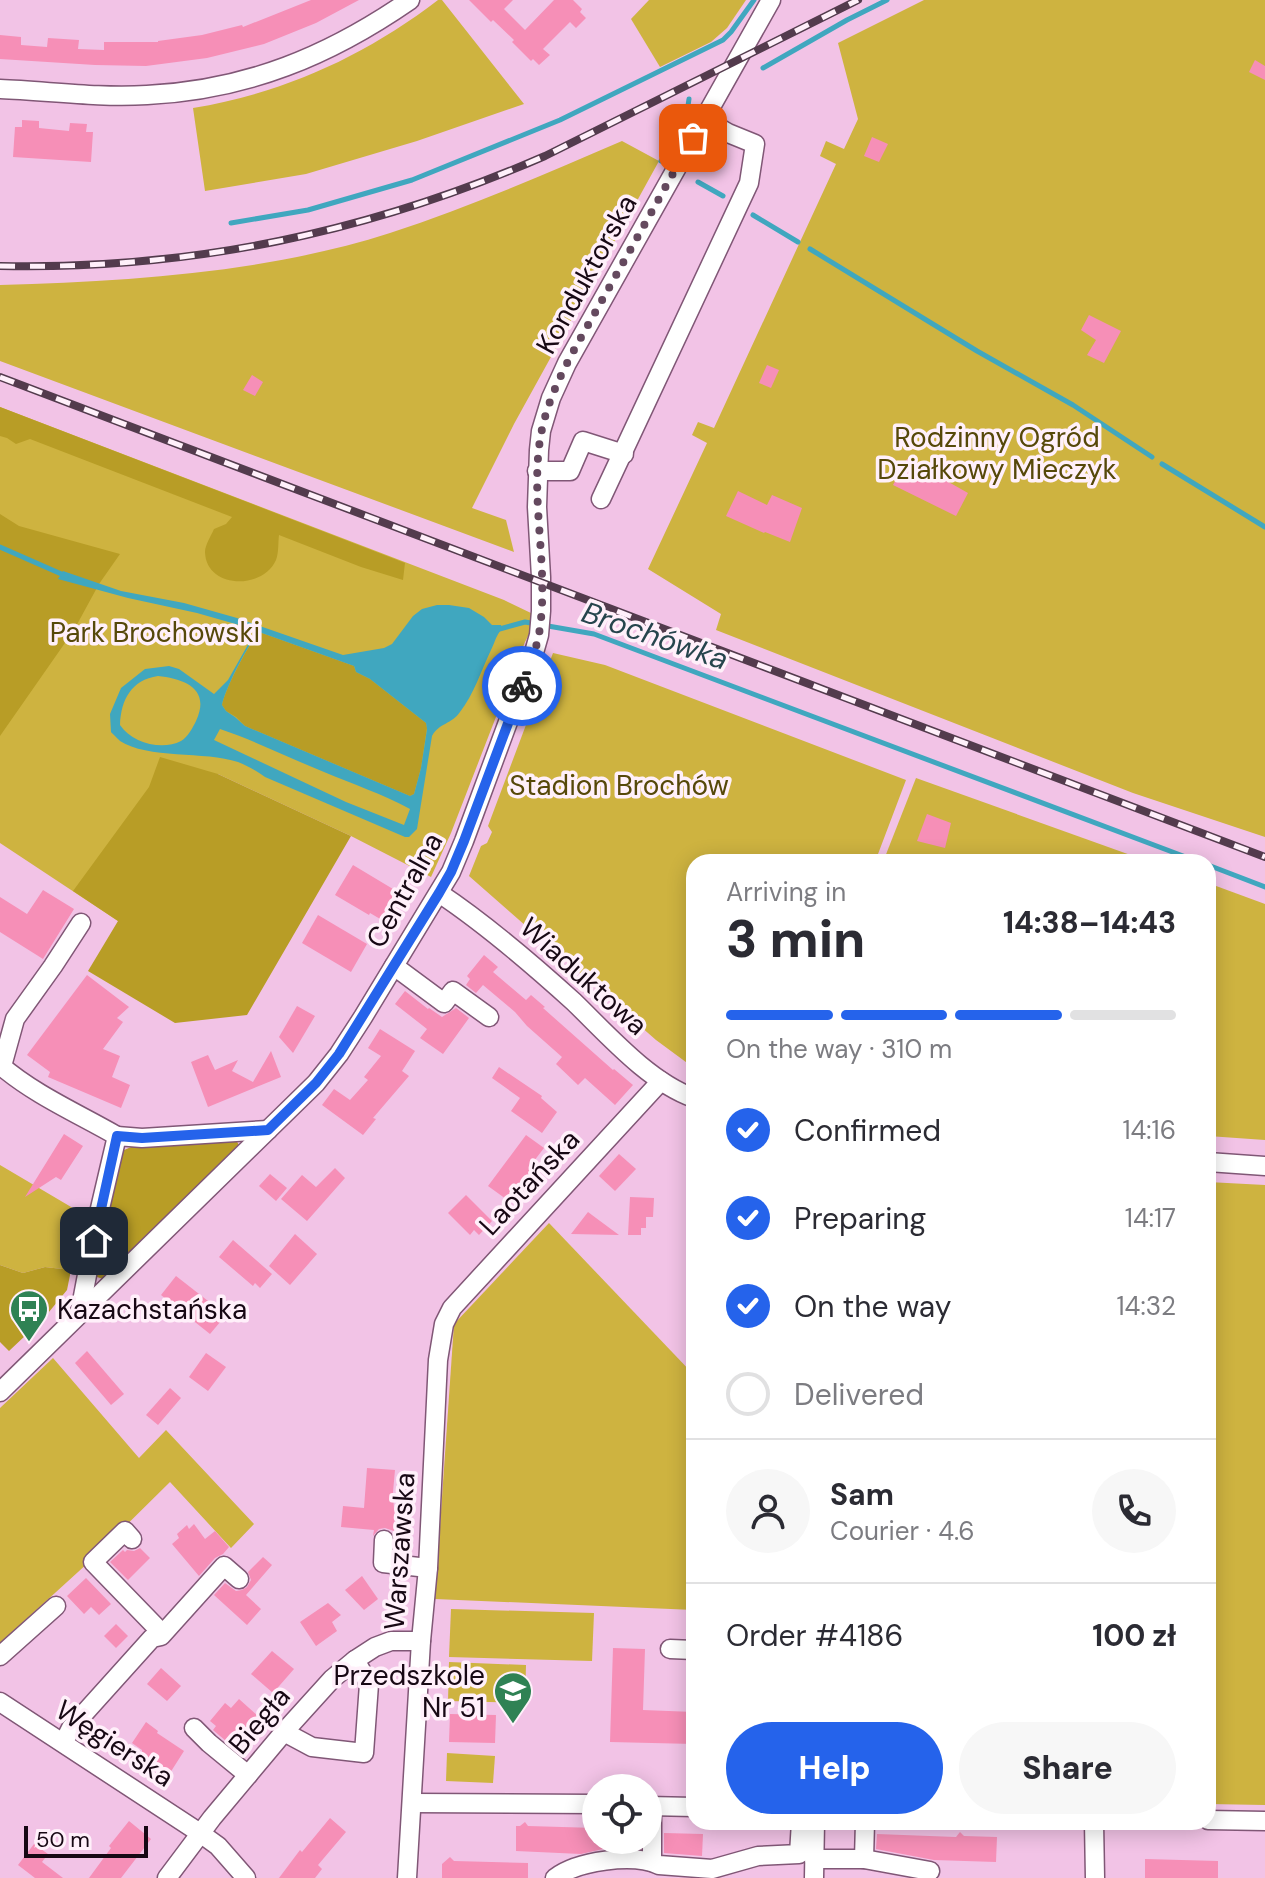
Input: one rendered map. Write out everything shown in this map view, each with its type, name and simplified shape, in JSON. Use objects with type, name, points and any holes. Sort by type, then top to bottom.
[{"type":"street","points":[[0,89],[103,96],[148,95],[235,83],[292,66],[323,52],[410,0]]},
{"type":"street","name":"Konduktorska","points":[[541,605],[537,471],[541,431],[551,398],[567,363],[771,0]]},
{"type":"street","points":[[601,499],[749,183],[755,144],[704,119]]},
{"type":"street","points":[[537,471],[570,471],[583,441],[624,454]]},
{"type":"street","name":"Centralna","points":[[4,1381],[268,1130],[316,1083],[339,1054],[451,872],[539,635],[541,605]]},
{"type":"street","name":"Wiaduktowa","points":[[439,893],[480,922],[661,1081],[686,1095]]},
{"type":"street","points":[[81,923],[15,1019],[5,1073],[117,1136],[142,1138],[268,1130]]},
{"type":"street","points":[[394,966],[444,1003],[453,991],[489,1017]]},
{"type":"street","name":"Laotańska","points":[[444,1324],[452,1308],[661,1081]]},
{"type":"street","points":[[80,1312],[117,1136]]},
{"type":"street","points":[[1216,1163],[1265,1166]]},
{"type":"street","name":"Warszawska","points":[[407,1878],[428,1568],[438,1360],[444,1324]]},
{"type":"street","points":[[132,1539],[125,1531],[93,1562],[158,1628],[161,1636],[224,1566],[239,1579]]},
{"type":"street","points":[[384,1540],[381,1568],[428,1568]]},
{"type":"street","points":[[101,1582],[158,1628]]},
{"type":"street","points":[[0,1656],[56,1606]]},
{"type":"street","points":[[64,1742],[71,1728],[158,1628]]},
{"type":"street","name":"Biegła","points":[[177,1874],[200,1833],[332,1679],[375,1647],[391,1641],[421,1641]]},
{"type":"street","points":[[670,1649],[686,1650]]},
{"type":"street","points":[[284,1732],[312,1747],[364,1753],[369,1684],[355,1660]]},
{"type":"street","name":"Węgierska","points":[[0,1702],[200,1833],[218,1846],[246,1878]]},
{"type":"street","points":[[194,1728],[248,1775]]},
{"type":"street","points":[[412,1803],[582,1804]]},
{"type":"street","points":[[662,1809],[686,1808]]},
{"type":"street","points":[[1216,1820],[1265,1821]]},
{"type":"street","points":[[555,1878],[586,1864],[626,1859],[712,1869],[758,1856],[799,1854],[800,1830]]},
{"type":"street","points":[[815,1830],[814,1868],[864,1859],[930,1871]]},
{"type":"street","points":[[864,1859],[865,1830]]},
{"type":"street","points":[[1094,1830],[1095,1878]]},
{"type":"street","points":[[652,1854],[652,1862]]},
{"type":"green space","points":[[442,0],[524,104],[417,141],[306,174],[205,191],[193,108],[259,93],[322,69],[382,38]]},
{"type":"green space","points":[[649,0],[746,0],[727,28],[711,42],[660,67],[631,19]]},
{"type":"green space","name":"Rodzinny Ogród Działkowy Mieczyk","points":[[924,0],[1265,0],[1265,837],[1133,793],[716,630],[721,614],[648,569],[707,443],[692,435],[698,422],[714,428],[836,164],[820,156],[826,141],[844,149],[858,119],[838,43]]},
{"type":"green space","points":[[622,141],[659,161],[514,424],[472,508],[506,520],[514,552],[0,361],[0,285],[99,281],[197,272],[343,247],[507,190]]},
{"type":"green space","name":"Park Brochowski","points":[[0,407],[504,600],[533,614],[532,628],[431,877],[218,774],[118,921],[0,843]]},
{"type":"green space","name":"Stadion Brochów","points":[[553,653],[605,665],[906,780],[878,854],[686,854],[686,1062],[656,1040],[469,876],[481,846],[487,843],[492,832],[488,826]]},
{"type":"green space","points":[[916,778],[1128,854],[886,854]]},
{"type":"green space","points":[[1216,886],[1265,904],[1265,1140],[1216,1137]]},
{"type":"green space","points":[[0,1165],[83,1214],[71,1270],[45,1267],[23,1273],[0,1265]]},
{"type":"green space","points":[[1216,1182],[1265,1185],[1265,1805],[1216,1804]]},
{"type":"green space","points":[[549,1223],[686,1367],[686,1610],[435,1599],[454,1324]]},
{"type":"green space","points":[[53,1358],[139,1458],[166,1430],[254,1524],[231,1548],[170,1482],[0,1643],[0,1408]]},
{"type":"green space","points":[[451,1609],[594,1613],[592,1661],[449,1657]]},
{"type":"green space","points":[[449,1662],[526,1665],[525,1703],[448,1701]]},
{"type":"green space","points":[[447,1753],[495,1756],[493,1783],[446,1781]]},
{"type":"shaded area","points":[[0,407],[405,563],[403,580],[279,535],[277,557],[269,570],[260,577],[248,580],[224,579],[208,564],[205,549],[214,529],[226,524],[232,517],[30,439],[16,444],[0,436]]},
{"type":"shaded area","points":[[0,514],[19,526],[120,554],[99,584],[74,630],[0,736]]},
{"type":"shaded area","points":[[259,632],[354,666],[356,672],[370,679],[426,723],[421,768],[414,794],[410,796],[245,726],[226,711],[222,705],[228,689]]},
{"type":"shaded area","points":[[160,757],[218,774],[351,836],[247,1015],[175,1023],[88,971],[118,921],[73,891],[149,787]]},
{"type":"shaded area","points":[[236,1140],[239,1145],[103,1279],[97,1277],[95,1273],[122,1151],[131,1147]]},
{"type":"shaded area","points":[[0,1265],[23,1273],[45,1267],[71,1270],[67,1290],[44,1318],[9,1351],[0,1342]]},
{"type":"water","points":[[63,571],[121,591],[184,603],[343,655],[392,644],[413,616],[422,609],[437,605],[469,608],[492,625],[501,625],[502,629],[465,705],[457,716],[438,728],[432,736],[417,829],[405,837],[265,777],[238,762],[160,753],[131,747],[120,741],[111,732],[110,714],[121,688],[145,669],[169,666],[179,669],[214,694],[228,680],[254,634],[252,629],[197,613],[58,579]],"holes":[[[259,632],[354,666],[356,672],[370,679],[426,723],[421,768],[414,794],[410,796],[245,726],[226,711],[222,705],[228,689]],[[158,676],[186,683],[198,693],[200,701],[200,710],[192,729],[184,739],[173,744],[148,744],[120,725],[129,693],[141,682]],[[220,729],[389,799],[410,809],[404,825],[346,802],[214,740]]]},
{"type":"building","points":[[311,0],[359,0],[316,23],[264,44],[207,58],[146,66],[0,59],[0,35],[21,37],[21,45],[47,47],[48,38],[79,40],[78,49],[104,50],[104,42],[158,42],[243,27]]},
{"type":"building","points":[[469,0],[513,0],[504,9],[525,30],[554,0],[573,0],[586,18],[576,28],[570,22],[543,49],[550,55],[539,65],[533,59],[531,61],[512,42],[514,40]]},
{"type":"building","points":[[1255,60],[1265,66],[1265,80],[1249,72]]},
{"type":"building","points":[[22,120],[39,121],[39,128],[69,131],[70,123],[87,124],[86,132],[93,132],[91,162],[13,157],[15,127],[22,127]]},
{"type":"building","points":[[872,137],[888,144],[879,162],[864,156]]},
{"type":"building","points":[[1089,315],[1121,331],[1104,363],[1087,355],[1096,340],[1081,330]]},
{"type":"building","points":[[767,365],[779,370],[771,388],[759,383]]},
{"type":"building","points":[[252,375],[263,382],[255,396],[243,390]]},
{"type":"building","points":[[907,459],[947,476],[945,480],[968,493],[956,516],[893,485]]},
{"type":"building","points":[[738,491],[767,505],[772,495],[802,508],[790,542],[726,516]]},
{"type":"building","points":[[927,814],[951,823],[945,848],[917,841]]},
{"type":"building","points":[[353,865],[403,895],[387,923],[335,895]]},
{"type":"building","points":[[43,890],[74,909],[43,959],[0,932],[0,897],[27,914]]},
{"type":"building","points":[[318,915],[367,944],[351,972],[302,943]]},
{"type":"building","points":[[484,955],[498,967],[493,972],[526,1000],[531,995],[633,1085],[615,1105],[585,1078],[578,1085],[556,1064],[562,1057],[483,985],[476,993],[466,985],[470,979],[467,976]]},
{"type":"building","points":[[87,975],[129,1007],[117,1018],[123,1022],[103,1049],[120,1056],[112,1077],[130,1085],[121,1108],[48,1077],[50,1072],[27,1055]]},
{"type":"building","points":[[405,991],[442,1017],[456,1008],[469,1018],[443,1054],[420,1038],[427,1029],[395,1004]]},
{"type":"building","points":[[297,1006],[315,1016],[293,1053],[279,1037]]},
{"type":"building","points":[[380,1029],[415,1051],[402,1071],[409,1076],[373,1118],[376,1119],[363,1135],[322,1105],[334,1089],[350,1100],[368,1080],[364,1077],[381,1056],[368,1048]]},
{"type":"building","points":[[271,1051],[281,1077],[208,1107],[191,1062],[208,1055],[215,1070],[238,1060],[232,1071],[253,1082]]},
{"type":"building","points":[[499,1067],[542,1096],[557,1112],[542,1133],[511,1111],[520,1098],[492,1078]]},
{"type":"building","points":[[64,1134],[83,1146],[61,1180],[56,1177],[25,1197]]},
{"type":"building","points":[[526,1135],[544,1148],[534,1161],[538,1164],[519,1189],[516,1187],[506,1199],[488,1186]]},
{"type":"building","points":[[619,1154],[636,1169],[615,1191],[599,1176]]},
{"type":"building","points":[[335,1168],[345,1178],[307,1221],[281,1199],[302,1175],[316,1187]]},
{"type":"building","points":[[270,1174],[287,1188],[276,1201],[259,1186]]},
{"type":"building","points":[[466,1195],[492,1221],[479,1235],[474,1230],[470,1235],[448,1213]]},
{"type":"building","points":[[630,1197],[654,1198],[653,1217],[646,1217],[646,1228],[641,1228],[641,1235],[628,1235]]},
{"type":"building","points":[[588,1212],[596,1218],[619,1235],[571,1234]]},
{"type":"building","points":[[295,1234],[317,1254],[290,1285],[269,1266]]},
{"type":"building","points":[[233,1240],[272,1274],[260,1288],[255,1283],[253,1286],[219,1257]]},
{"type":"building","points":[[176,1276],[226,1315],[210,1334],[161,1295]]},
{"type":"building","points":[[87,1351],[124,1394],[111,1405],[75,1363]]},
{"type":"building","points":[[206,1353],[226,1367],[208,1391],[189,1377]]},
{"type":"building","points":[[170,1388],[181,1398],[158,1425],[146,1415]]},
{"type":"building","points":[[367,1468],[395,1470],[394,1531],[379,1529],[373,1536],[374,1530],[341,1527],[343,1506],[364,1508]]},
{"type":"building","points":[[194,1524],[205,1539],[215,1531],[229,1547],[199,1576],[172,1544],[179,1538],[177,1534],[187,1525],[189,1529]]},
{"type":"building","points":[[140,1548],[150,1558],[128,1580],[110,1562],[123,1550]]},
{"type":"building","points":[[263,1557],[272,1565],[246,1595],[261,1609],[247,1625],[214,1595],[225,1583],[236,1591],[247,1587],[251,1580],[248,1572]]},
{"type":"building","points":[[362,1576],[378,1599],[364,1610],[345,1590]]},
{"type":"building","points":[[86,1578],[111,1604],[99,1615],[91,1607],[84,1614],[67,1596]]},
{"type":"building","points":[[328,1603],[341,1615],[332,1622],[337,1631],[316,1646],[300,1622]]},
{"type":"building","points":[[116,1624],[128,1636],[116,1648],[104,1636]]},
{"type":"building","points":[[613,1648],[645,1649],[643,1710],[686,1712],[686,1744],[610,1742]]},
{"type":"building","points":[[272,1651],[294,1669],[273,1693],[251,1674]]},
{"type":"building","points":[[161,1668],[181,1686],[167,1701],[147,1684]]},
{"type":"building","points":[[239,1699],[258,1716],[233,1747],[213,1730],[216,1726],[210,1721],[225,1703],[231,1708]]},
{"type":"building","points":[[450,1714],[496,1715],[495,1743],[449,1742]]},
{"type":"building","points":[[146,1722],[184,1751],[170,1773],[142,1755],[142,1750],[132,1743]]},
{"type":"building","points":[[330,1818],[346,1832],[318,1865],[322,1869],[315,1878],[279,1878],[300,1850],[302,1852]]},
{"type":"building","points":[[129,1821],[151,1839],[121,1878],[89,1878],[111,1848],[109,1846]]},
{"type":"building","points":[[525,1822],[528,1826],[582,1828],[582,1854],[516,1851],[516,1826]]},
{"type":"building","points":[[960,1832],[964,1836],[997,1837],[996,1862],[934,1860],[876,1849],[877,1834],[956,1837]]},
{"type":"building","points":[[664,1833],[703,1834],[702,1856],[664,1853]]},
{"type":"building","points":[[34,1844],[48,1854],[42,1862],[63,1878],[35,1878],[18,1865]]},
{"type":"building","points":[[450,1857],[454,1861],[528,1863],[528,1878],[442,1878],[442,1864]]},
{"type":"building","points":[[1145,1859],[1218,1861],[1218,1878],[1145,1878]]},
{"type":"waterway","points":[[231,223],[308,210],[412,180],[560,120],[723,40],[754,0]]},
{"type":"waterway","points":[[763,68],[887,0]]},
{"type":"waterway","points":[[667,164],[661,161],[682,123],[689,99]]},
{"type":"waterway","points":[[698,182],[723,196]]},
{"type":"waterway","points":[[753,215],[798,242]]},
{"type":"waterway","points":[[810,249],[977,351],[1073,405],[1152,457]]},
{"type":"waterway","points":[[1162,464],[1265,527]]},
{"type":"waterway","name":"Brochówka","points":[[0,547],[66,576]]},
{"type":"waterway","name":"Brochówka","points":[[496,630],[525,622],[594,634],[1178,854]]},
{"type":"waterway","name":"Brochówka","points":[[1216,868],[1265,887]]},
{"type":"railway","points":[[0,266],[71,266],[211,253],[279,241],[413,206],[545,156],[858,0]]},
{"type":"railway","points":[[0,377],[1265,857]]},
{"type":"way so far","points":[[522,686],[539,635],[541,577],[537,471],[541,431],[551,398],[567,363],[693,138]]},
{"type":"place","name":"Kazachstańska","points":[[29,1343]]},
{"type":"place","name":"Przedszkole Nr 51","points":[[513,1725]]},
{"type":"route","points":[[94,1241],[117,1136],[194,1136],[268,1130],[316,1083],[339,1054],[451,872],[522,686]]}]
